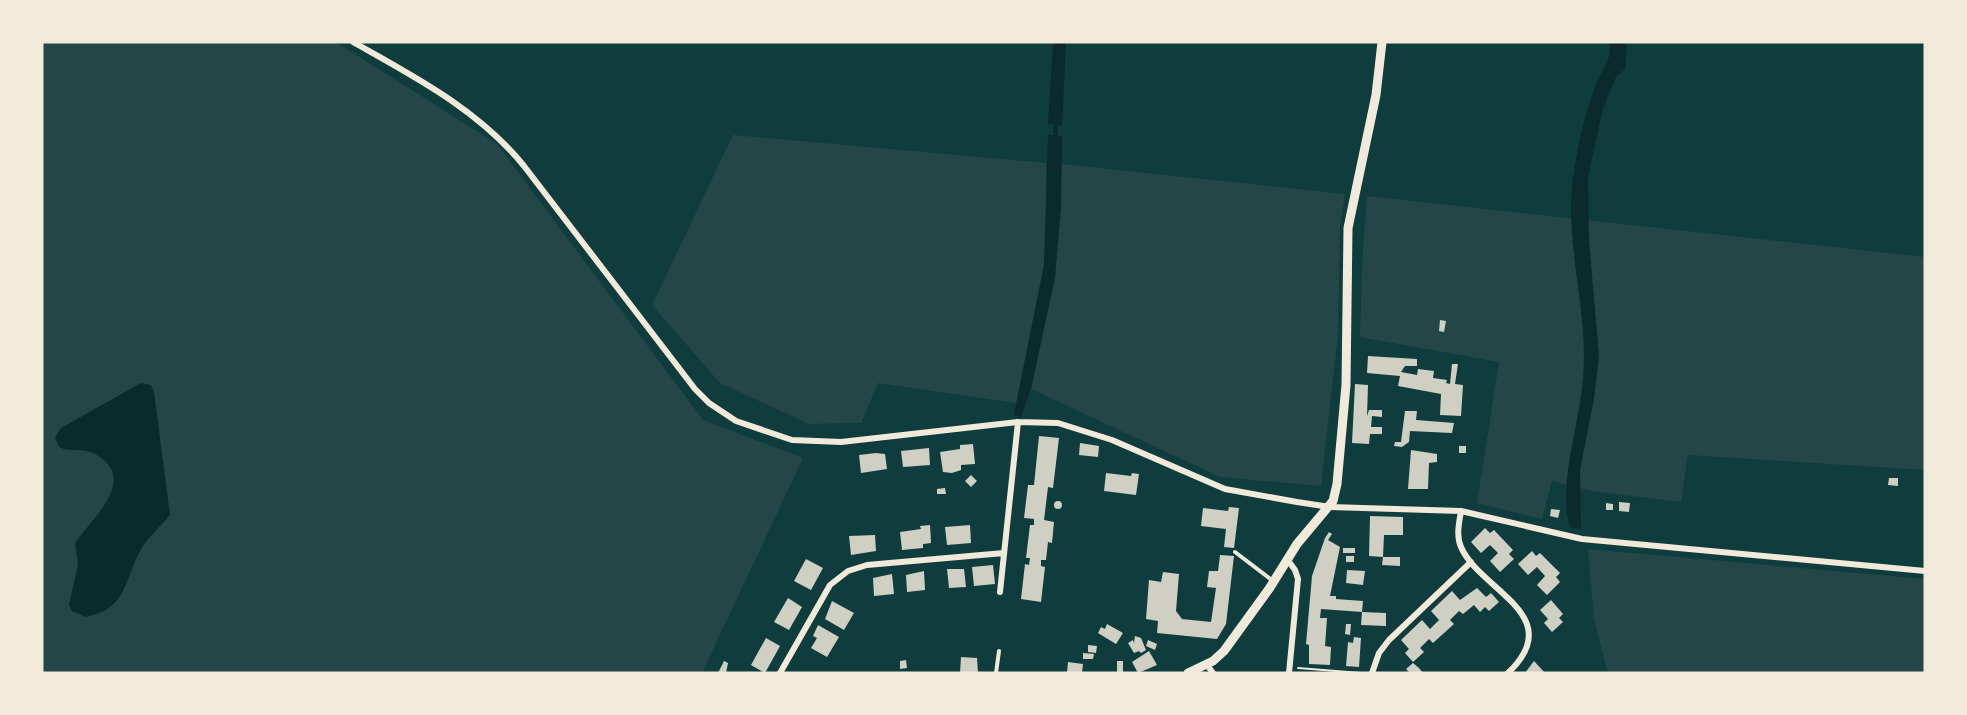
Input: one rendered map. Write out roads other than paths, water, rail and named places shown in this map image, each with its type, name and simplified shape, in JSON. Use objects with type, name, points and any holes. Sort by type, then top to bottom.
[{"type":"street","points":[[353,42],[447,97],[501,139],[681,373],[709,403],[729,417],[774,436],[820,443],[931,434],[1041,421],[1076,427],[1225,489],[1330,507],[1461,511],[1582,539],[1925,571]]},
{"type":"street","points":[[1188,673],[1207,664],[1224,651],[1274,582],[1287,559],[1330,507],[1337,484],[1346,385],[1348,228],[1376,95],[1382,42]]},
{"type":"street","points":[[1000,592],[1017,454],[1018,422]]},
{"type":"street","points":[[1461,511],[1459,539],[1471,562],[1510,598],[1526,625],[1528,638],[1526,651],[1508,673]]},
{"type":"street","points":[[780,673],[827,590],[848,571],[867,565],[1004,553]]},
{"type":"street","points":[[1287,559],[1298,579],[1290,670]]},
{"type":"street","points":[[1372,673],[1379,653],[1389,640],[1471,562]]},
{"type":"street","points":[[1207,664],[1213,673]]},
{"type":"lane","points":[[1235,552],[1274,582]]},
{"type":"lane","points":[[996,673],[999,651]]},
{"type":"waterway","points":[[1055,142],[1056,120]]}]
